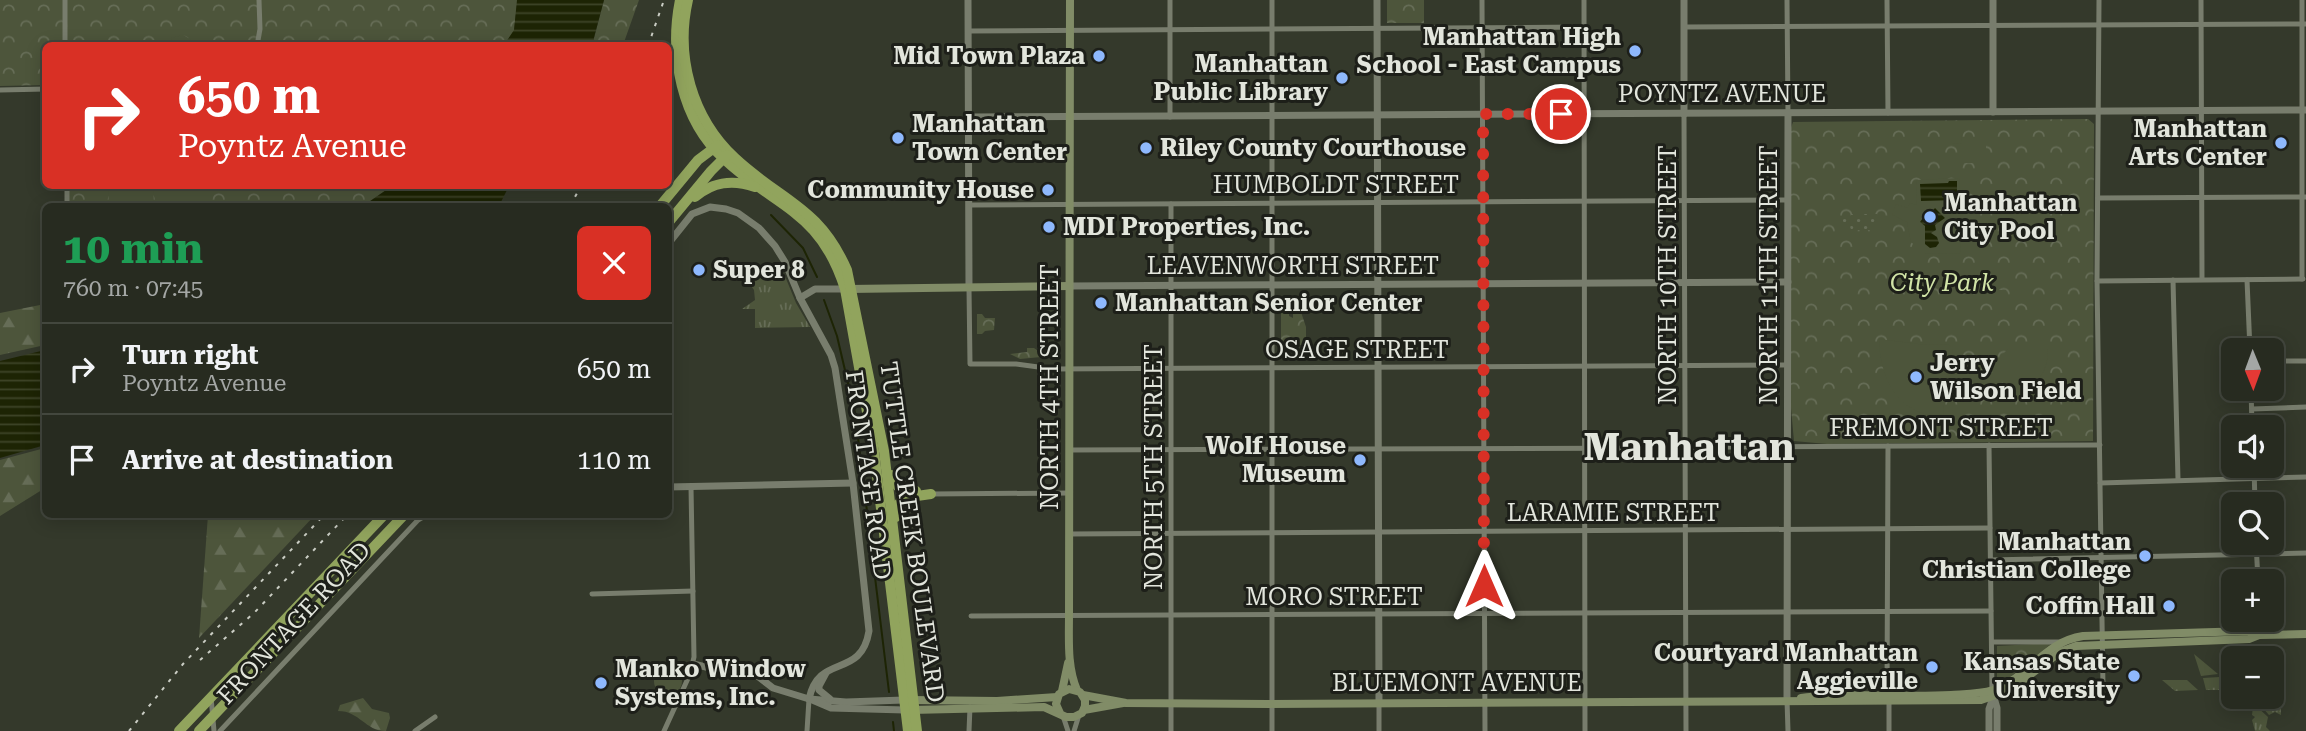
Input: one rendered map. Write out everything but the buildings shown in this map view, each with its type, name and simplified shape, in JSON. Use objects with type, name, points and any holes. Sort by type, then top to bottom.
[{"type":"highway","points":[[680,0],[676,33],[677,62],[686,98],[700,129],[703,145],[698,160]]},
{"type":"highway","points":[[688,0],[683,35],[688,79],[718,146]]},
{"type":"highway","points":[[700,129],[718,146]]},
{"type":"highway","points":[[662,203],[698,160],[718,146]]},
{"type":"highway","name":"TUTTLE CREEK BOULEVARD","points":[[718,146],[807,222],[823,240],[848,289],[874,451],[909,705],[917,731]]},
{"type":"highway","points":[[672,218],[727,156]]},
{"type":"highway","name":"TUTTLE CREEK BOULEVARD","points":[[727,156],[796,203],[824,230],[838,249],[884,451],[900,575],[909,705],[908,731]]},
{"type":"highway","points":[[685,203],[708,188],[724,182],[747,184],[770,193]]},
{"type":"highway","points":[[884,451],[896,485],[903,490],[931,494]]},
{"type":"highway","points":[[900,575],[896,512],[898,505],[903,498],[931,494]]},
{"type":"highway","points":[[179,731],[381,518]]},
{"type":"highway","points":[[199,731],[401,518]]},
{"type":"main road","name":"NORTH 4TH STREET","points":[[1070,0],[1069,286],[1074,450],[1069,534],[1069,657],[1072,676],[1080,693]]},
{"type":"main road","name":"LEAVENWORTH STREET","points":[[848,289],[1069,286]]},
{"type":"main road","points":[[1993,694],[2060,642],[2076,637],[2249,639],[2259,635],[2306,634]]},
{"type":"main road","points":[[1993,694],[2010,690],[2060,652],[2103,639]]},
{"type":"main road","name":"NORTH 4TH STREET","points":[[1060,694],[1069,657]]},
{"type":"main road","points":[[1069,689],[1080,693],[1085,703],[1081,713],[1069,718],[1044,707],[968,710],[909,705],[997,701],[1060,694],[1069,689]]},
{"type":"main road","name":"BLUEMONT AVENUE","points":[[1080,693],[1126,703],[1272,704],[1686,700],[1787,700],[1812,703],[1993,694]]},
{"type":"main road","points":[[1060,694],[1056,707],[1061,714]]},
{"type":"main road","name":"BLUEMONT AVENUE","points":[[1787,700],[1813,696],[1889,699]]},
{"type":"main road","name":"BLUEMONT AVENUE","points":[[1081,713],[1126,703]]},
{"type":"street","points":[[65,0],[65,42]]},
{"type":"street","points":[[258,42],[259,0]]},
{"type":"street","points":[[968,0],[970,288]]},
{"type":"street","points":[[1170,0],[1170,117]]},
{"type":"street","points":[[1272,0],[1272,731]]},
{"type":"street","points":[[1377,0],[1379,731]]},
{"type":"street","points":[[1482,0],[1485,731]]},
{"type":"street","points":[[1584,0],[1585,731]]},
{"type":"street","points":[[1684,0],[1684,114]]},
{"type":"street","points":[[1787,0],[1788,114]]},
{"type":"street","points":[[1887,0],[1888,113]]},
{"type":"street","points":[[1993,0],[1993,112]]},
{"type":"street","points":[[2099,0],[2096,281],[2103,687]]},
{"type":"street","points":[[2201,0],[2202,279]]},
{"type":"street","points":[[2096,281],[2304,279],[2302,0]]},
{"type":"street","points":[[1685,27],[2304,24]]},
{"type":"street","points":[[968,31],[1584,27]]},
{"type":"street","points":[[0,90],[42,89]]},
{"type":"street","name":"POYNTZ AVENUE","points":[[970,117],[2304,110]]},
{"type":"street","name":"NORTH 10TH STREET","points":[[1684,114],[1686,731]]},
{"type":"street","name":"NORTH 11TH STREET","points":[[1788,114],[1788,731]]},
{"type":"street","points":[[2098,198],[2304,197]]},
{"type":"street","name":"HUMBOLDT STREET","points":[[970,205],[1787,200]]},
{"type":"street","name":"NORTH 5TH STREET","points":[[1171,204],[1171,731]]},
{"type":"street","name":"FRONTAGE ROAD","points":[[672,239],[692,214],[701,209],[726,209],[738,213],[759,228],[775,246],[831,355],[839,386],[853,483],[869,632],[867,643],[857,658],[829,670]]},
{"type":"street","points":[[2173,280],[2178,480]]},
{"type":"street","points":[[2247,280],[2249,338]]},
{"type":"street","name":"LEAVENWORTH STREET","points":[[1069,286],[1788,282]]},
{"type":"street","name":"OSAGE STREET","points":[[970,288],[970,364],[1016,364],[1070,369],[1788,365]]},
{"type":"street","name":"LEAVENWORTH STREET","points":[[800,298],[814,289],[848,289]]},
{"type":"street","points":[[2284,361],[2306,361]]},
{"type":"street","points":[[2252,401],[2252,415]]},
{"type":"street","points":[[2252,409],[2306,407]]},
{"type":"street","points":[[1989,445],[1993,694],[1997,708],[1997,731]]},
{"type":"street","name":"FREMONT STREET","points":[[1074,450],[1681,448],[1686,451],[1693,448],[2100,445]]},
{"type":"street","points":[[1888,446],[1889,731]]},
{"type":"street","points":[[2100,482],[2306,477]]},
{"type":"street","points":[[2254,479],[2255,492]]},
{"type":"street","points":[[672,487],[853,483]]},
{"type":"street","points":[[664,731],[692,664],[695,650],[691,487]]},
{"type":"street","points":[[931,494],[1070,493]]},
{"type":"street","name":"FRONTAGE ROAD","points":[[220,731],[421,518]]},
{"type":"street","name":"LARAMIE STREET","points":[[1069,534],[1990,528]]},
{"type":"street","points":[[2284,554],[2306,553]]},
{"type":"street","points":[[1991,560],[2257,555],[2258,569]]},
{"type":"street","points":[[592,594],[693,591]]},
{"type":"street","name":"MORO STREET","points":[[971,616],[1991,611]]},
{"type":"street","points":[[1992,642],[2060,642]]},
{"type":"street","points":[[692,664],[719,670],[740,668],[751,671],[772,688],[809,699],[909,705]]},
{"type":"street","points":[[829,670],[821,680],[820,690],[822,695],[836,701]]},
{"type":"street","points":[[807,731],[809,699],[816,678],[829,670]]},
{"type":"street","points":[[1989,731],[1989,709],[1993,694]]},
{"type":"street","points":[[211,697],[214,731]]},
{"type":"street","points":[[809,699],[819,705],[841,709],[909,705]]},
{"type":"street","points":[[968,731],[969,707],[997,701]]},
{"type":"street","points":[[1074,731],[1081,713]]},
{"type":"street","points":[[1061,714],[1068,731]]},
{"type":"street","points":[[415,731],[435,717]]},
{"type":"green space","points":[[0,0],[517,0],[514,31],[506,42],[42,42],[42,85],[0,86]]},
{"type":"green space","points":[[604,0],[639,0],[624,42],[593,42]]},
{"type":"green space","points":[[1387,0],[1424,0],[1424,23],[1387,23]]},
{"type":"green space","points":[[183,35],[192,42],[172,42],[171,38]]},
{"type":"green space","name":"City Park","points":[[2088,119],[2094,124],[2093,441],[1827,444],[1794,441],[1791,408],[1793,122]]},
{"type":"green space","points":[[1952,133],[1961,133],[1962,141],[1986,141],[1986,163],[1962,163],[1962,144],[1952,143]]},
{"type":"green space","name":"Manhattan City Pool","points":[[1959,178],[1961,253],[1924,254],[1911,242],[1907,222],[1892,215],[1896,204],[1907,208],[1910,203],[1916,205],[1917,180]]},
{"type":"green space","points":[[66,189],[388,189],[367,203],[65,203]]},
{"type":"green space","points":[[108,189],[153,189],[154,203],[109,203]]},
{"type":"green space","points":[[159,189],[202,189],[202,203],[159,203]]},
{"type":"green space","points":[[2010,191],[2024,194],[2034,200],[2050,221],[2011,238],[2007,236],[1995,194]]},
{"type":"green space","points":[[1851,214],[1877,214],[1877,218],[1883,219],[1883,224],[1877,225],[1877,230],[1851,230],[1850,226],[1839,226],[1839,219],[1851,219]]},
{"type":"green space","points":[[780,264],[796,303],[810,327],[755,328],[755,309],[742,309],[755,300],[754,290],[742,272],[776,271]]},
{"type":"green space","points":[[1994,290],[2006,290],[2006,310],[1994,310]]},
{"type":"green space","points":[[42,305],[42,346],[0,355],[0,313]]},
{"type":"green space","points":[[1299,306],[1306,327],[1306,345],[1281,345],[1281,311],[1289,311],[1289,316],[1293,318],[1293,308]]},
{"type":"green space","points":[[977,314],[982,314],[985,318],[995,318],[994,330],[977,334]]},
{"type":"green space","name":"Jerry Wilson Field","points":[[1879,339],[1949,345],[1953,350],[1946,380],[1943,417],[1914,410],[1895,393],[1883,368]]},
{"type":"green space","points":[[1027,348],[1034,348],[1041,353],[1041,357],[1020,359],[1010,354],[1027,352]]},
{"type":"green space","points":[[2008,349],[2048,349],[2045,368],[2036,382],[2022,390],[2003,393],[2003,354]]},
{"type":"green space","points":[[42,449],[42,490],[0,516],[0,460]]},
{"type":"green space","points":[[208,518],[312,518],[199,638]]},
{"type":"green space","points":[[2052,643],[2010,677],[1997,684],[1997,646]]},
{"type":"green space","points":[[2194,654],[2218,674],[2201,676]]},
{"type":"green space","points":[[668,667],[678,671],[682,681],[678,691],[668,695],[658,691],[654,681],[658,671]]},
{"type":"green space","points":[[2220,677],[2221,690],[2206,690],[2203,678]]},
{"type":"green space","points":[[2162,680],[2187,680],[2198,690],[2175,691]]},
{"type":"green space","points":[[363,698],[372,709],[389,713],[386,731],[373,728],[352,714],[338,711],[340,705]]},
{"type":"green space","points":[[2253,709],[2259,709],[2268,717],[2266,727],[2270,731],[2255,731],[2252,720],[2255,717],[2252,715]]},
{"type":"green space","points":[[2264,709],[2281,709],[2281,715],[2275,712],[2269,715]]},
{"type":"shaded area","points":[[517,0],[604,0],[593,42],[506,42],[514,30]]},
{"type":"shaded area","points":[[1957,181],[1957,200],[1921,201],[1920,184]]},
{"type":"shaded area","points":[[388,189],[508,189],[500,203],[367,203]]},
{"type":"shaded area","points":[[1935,208],[1945,218],[1935,225],[1936,230],[1931,233],[1937,237],[1939,243],[1930,248],[1925,244],[1925,226],[1920,222],[1923,218],[1928,222],[1928,217]]},
{"type":"shaded area","points":[[42,351],[42,446],[0,458],[0,361]]},
{"type":"waterway","points":[[771,215],[803,248],[817,277]]},
{"type":"waterway","points":[[824,300],[837,336],[855,413],[889,692]]},
{"type":"waterway","points":[[893,722],[894,731]]},
{"type":"railway","points":[[649,42],[664,0]]},
{"type":"railway","points":[[572,203],[579,189]]},
{"type":"railway","points":[[129,731],[183,664],[321,518]]},
{"type":"railway","points":[[200,660],[254,613],[344,518]]},
{"type":"place","name":"Manhattan High School - East Campus","points":[[1635,51]]},
{"type":"place","name":"Mid Town Plaza","points":[[1099,56]]},
{"type":"place","name":"Manhattan Public Library","points":[[1342,78]]},
{"type":"place","name":"Manhattan Town Center","points":[[898,138]]},
{"type":"place","name":"Manhattan Arts Center","points":[[2281,143]]},
{"type":"place","name":"Riley County Courthouse","points":[[1146,148]]},
{"type":"place","name":"Community House","points":[[1048,190]]},
{"type":"place","name":"Manhattan City Pool","points":[[1930,217]]},
{"type":"place","name":"MDI Properties, Inc.","points":[[1049,227]]},
{"type":"place","name":"Super 8","points":[[699,270]]},
{"type":"place","name":"Manhattan Senior Center","points":[[1101,303]]},
{"type":"place","name":"Jerry Wilson Field","points":[[1916,377]]},
{"type":"place","name":"Wolf House Museum","points":[[1360,460]]},
{"type":"place","name":"Manhattan Christian College","points":[[2145,556]]},
{"type":"place","name":"Coffin Hall","points":[[2169,606]]},
{"type":"place","name":"Courtyard Manhattan Aggieville","points":[[1932,667]]},
{"type":"place","name":"Kansas State University","points":[[2134,676]]},
{"type":"place","name":"Manko Window Systems, Inc.","points":[[601,683]]},
{"type":"district","name":"Manhattan","points":[[1689,447]]},
{"type":"route","points":[[1484,586],[1483,114],[1561,114]]}]
